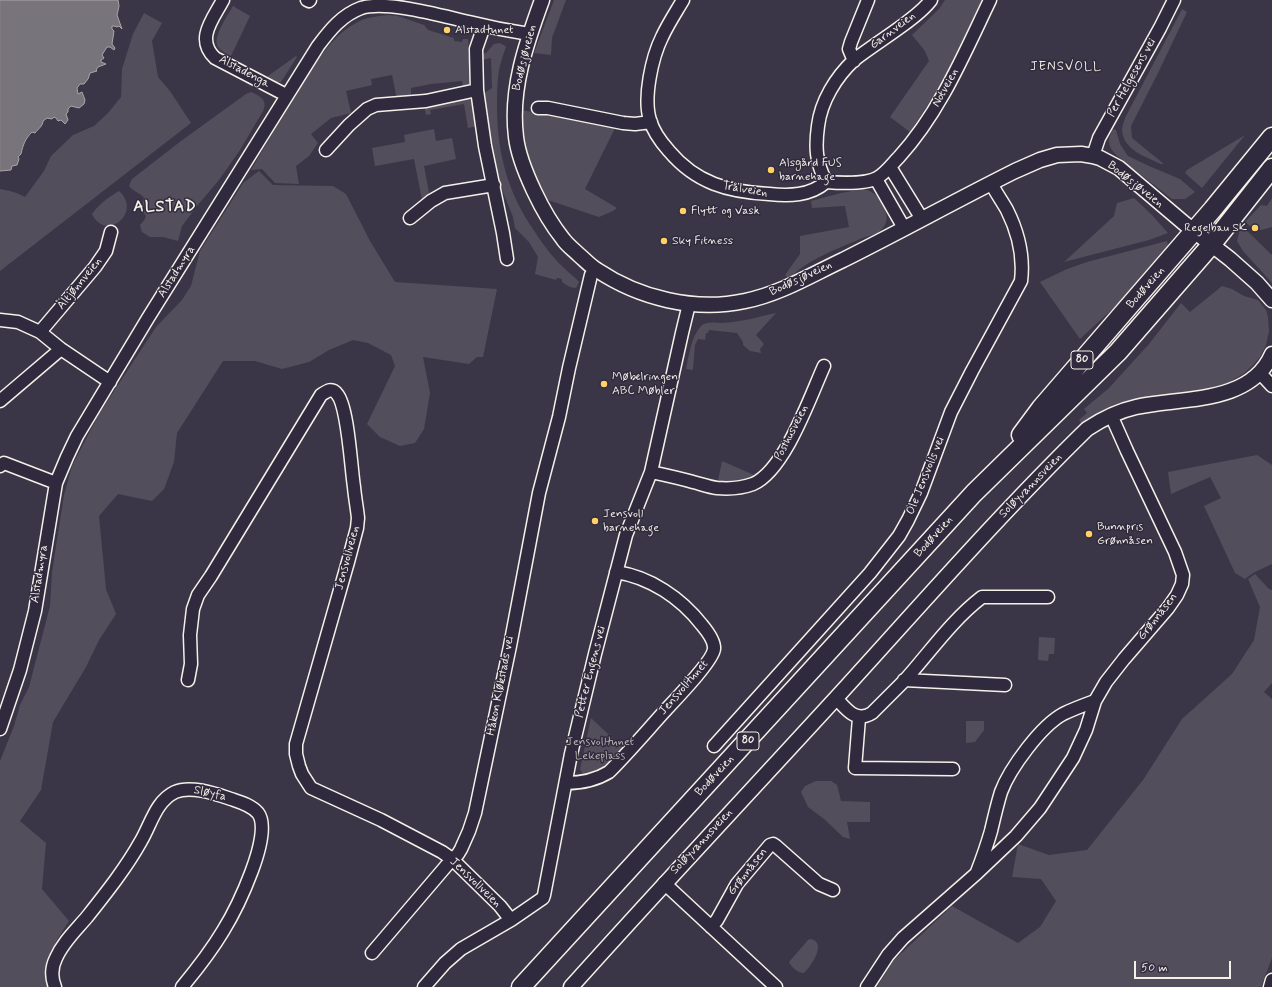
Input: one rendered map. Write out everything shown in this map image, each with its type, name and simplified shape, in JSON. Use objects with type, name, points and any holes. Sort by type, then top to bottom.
[{"type":"main road","name":"Bodøveien","points":[[521,987],[974,493],[1021,436],[1040,408],[1194,231],[1272,137]]},
{"type":"main road","name":"Bodøveien","points":[[974,493],[1118,352],[1212,244],[1272,168]]},
{"type":"street","name":"Alstadenga","points":[[223,0],[208,28],[206,36],[206,42],[211,54],[215,58],[286,95]]},
{"type":"street","points":[[306,0],[310,0]]},
{"type":"street","name":"Bodøsjøveien","points":[[542,0],[522,60],[517,82],[515,108],[516,138],[525,173],[545,214],[564,241],[595,269],[618,283],[642,293],[661,299],[689,304],[718,304],[744,301],[775,293],[991,183],[1040,160],[1057,155],[1081,154],[1094,156],[1119,168],[1194,231],[1212,244]]},
{"type":"street","name":"Trålveien","points":[[684,0],[661,38],[654,59],[649,84],[648,105],[651,122],[658,136],[676,159],[694,174],[722,187],[750,193],[783,195],[801,194],[819,188],[826,182]]},
{"type":"street","name":"Garnveien","points":[[854,60],[849,49],[850,42],[868,0]]},
{"type":"street","name":"Garnveien","points":[[826,182],[817,160],[816,142],[819,119],[827,96],[838,77],[854,60],[908,21],[931,0]]},
{"type":"street","name":"Notveien","points":[[876,179],[890,168],[908,148],[926,123],[942,96],[990,0]]},
{"type":"street","name":"Per Helgesens vei","points":[[1094,156],[1099,138],[1174,0]]},
{"type":"street","name":"Alstadmyra","points":[[0,729],[20,670],[35,611],[56,483],[77,436],[286,95],[331,28],[346,16],[362,7],[379,5],[397,6],[484,26],[530,34]]},
{"type":"street","points":[[484,26],[476,49],[477,90],[485,146],[494,185],[507,259]]},
{"type":"street","points":[[326,150],[353,121],[367,109],[376,105],[426,101],[477,90]]},
{"type":"street","points":[[538,108],[548,108],[636,124],[651,122]]},
{"type":"street","points":[[890,168],[922,219]]},
{"type":"street","points":[[826,182],[840,184],[876,179],[904,228]]},
{"type":"street","name":"Ole Jensvolls vei","points":[[714,746],[870,573],[899,536],[916,506],[951,412],[975,364],[1021,281],[1021,254],[1015,229],[1007,211],[991,183]]},
{"type":"street","points":[[410,218],[431,201],[445,193],[494,185]]},
{"type":"street","name":"Åltjønnveien","points":[[40,332],[96,268],[106,250],[111,232]]},
{"type":"street","points":[[1212,244],[1257,283],[1272,300]]},
{"type":"street","name":"Håkon Kløkstads vei","points":[[372,952],[461,849],[475,813],[510,646],[539,493],[559,417],[591,275],[595,269]]},
{"type":"street","name":"Petter Engens vei","points":[[424,987],[445,963],[461,949],[511,920],[544,895],[571,754],[626,535],[652,472],[689,304]]},
{"type":"street","points":[[0,320],[18,322],[40,332],[61,349],[110,382]]},
{"type":"street","points":[[0,401],[61,349]]},
{"type":"street","name":"Soløyvannsveien","points":[[571,987],[664,883],[836,698],[973,546],[1087,429],[1100,420],[1111,415],[1137,407],[1194,400],[1214,396],[1230,390],[1247,382],[1260,373],[1266,366],[1272,354]]},
{"type":"street","name":"Posthusveien","points":[[652,472],[715,488],[744,487],[762,479],[775,466],[783,454],[799,424],[824,366]]},
{"type":"street","points":[[1260,373],[1272,386]]},
{"type":"street","name":"Jensvollveien","points":[[188,680],[191,664],[191,622],[193,609],[198,595],[321,395],[327,391],[334,391],[340,398],[343,408],[351,453],[358,518],[357,528],[348,562],[296,744],[296,754],[302,774],[311,788],[381,820],[442,852],[452,859],[500,906],[511,920]]},
{"type":"street","name":"Grønnåsen","points":[[867,987],[888,955],[903,938],[977,873],[1016,836],[1040,808],[1074,758],[1086,730],[1095,701],[1106,682],[1168,608],[1177,595],[1182,584],[1183,575],[1175,552],[1111,415]]},
{"type":"street","points":[[1,460],[56,483]]},
{"type":"street","name":"Jensvolltunet","points":[[566,783],[593,780],[609,772],[694,679],[711,657],[714,650],[714,644],[706,629],[693,613],[679,601],[659,587],[635,576],[616,572]]},
{"type":"street","points":[[836,698],[852,714],[859,718],[867,717],[904,680],[941,636],[982,597],[1048,597]]},
{"type":"street","points":[[904,680],[1006,685]]},
{"type":"street","points":[[977,873],[1001,792],[1009,776],[1026,750],[1037,735],[1052,722],[1064,714],[1095,701]]},
{"type":"street","points":[[859,718],[855,768],[953,769]]},
{"type":"street","name":"Sløyfa","points":[[55,987],[52,978],[52,970],[56,958],[67,941],[130,859],[144,836],[159,806],[175,792],[184,789],[192,789],[244,803],[258,813],[262,828],[255,862],[231,917],[204,960],[182,987]]},
{"type":"street","name":"Grønnåsen","points":[[711,927],[717,920],[737,884],[770,845],[773,844],[819,884],[833,890]]},
{"type":"street","points":[[664,883],[776,987]]},
{"type":"street","points":[[1270,987],[1272,980]]},
{"type":"green space","points":[[554,0],[566,0],[552,38],[551,55],[534,53]]},
{"type":"green space","points":[[945,0],[982,0],[940,86],[910,132],[890,117],[929,61],[925,51],[912,35],[939,9]]},
{"type":"green space","points":[[233,6],[250,16],[231,56],[218,47],[217,38],[221,26]]},
{"type":"green space","points":[[1182,9],[1187,12],[1131,126],[1132,138],[1164,164],[1161,164],[1131,148],[1123,137],[1122,128],[1125,118]]},
{"type":"green space","points":[[144,13],[162,23],[152,41],[158,77],[170,91],[191,123],[0,271],[0,189],[25,197],[44,171],[51,156],[73,135],[94,126],[108,113],[121,97],[122,69],[133,34]]},
{"type":"green space","points":[[389,15],[398,16],[424,25],[428,30],[454,38],[454,41],[462,42],[463,39],[468,39],[468,53],[471,73],[471,81],[469,85],[465,87],[463,86],[462,81],[431,84],[411,88],[411,97],[397,100],[392,75],[371,79],[372,85],[346,91],[351,113],[331,118],[311,134],[318,143],[309,156],[296,166],[299,184],[275,183],[262,169],[251,170],[309,74],[329,45],[346,29],[364,19]]},
{"type":"green space","points":[[499,43],[506,47],[499,70],[497,84],[499,140],[502,157],[511,188],[526,218],[538,237],[549,252],[579,282],[576,288],[565,284],[562,282],[562,279],[557,278],[556,280],[535,274],[538,257],[529,242],[515,228],[513,217],[501,187],[494,162],[483,94],[492,88],[491,58],[482,60],[481,55],[486,53],[494,44]]},
{"type":"green space","points":[[296,56],[297,57],[281,82],[275,82],[267,78],[268,76]]},
{"type":"green space","points":[[251,92],[263,99],[265,104],[263,111],[240,150],[219,180],[182,226],[178,241],[163,237],[150,237],[142,232],[140,225],[146,216],[141,210],[144,198],[141,194],[132,190],[129,186],[132,179],[181,141],[246,94]]},
{"type":"green space","points":[[466,96],[473,102],[477,126],[468,128],[464,104],[430,110],[431,114],[426,115],[424,104]]},
{"type":"green space","points":[[521,110],[616,126],[585,189],[617,208],[599,217],[545,199],[535,179],[523,141]]},
{"type":"green space","points":[[434,129],[436,141],[452,138],[456,159],[424,166],[430,198],[422,200],[414,159],[375,166],[372,148],[405,142],[404,135]]},
{"type":"green space","points":[[1113,129],[1116,130],[1120,144],[1128,156],[1180,179],[1195,192],[1185,199],[1172,199],[1114,152],[1109,142]]},
{"type":"green space","points":[[1245,135],[1202,188],[1185,173],[1187,170]]},
{"type":"green space","points":[[259,171],[273,185],[333,186],[346,194],[370,241],[395,282],[497,289],[483,357],[477,357],[469,364],[423,357],[430,393],[424,429],[415,443],[400,446],[380,437],[367,424],[395,366],[391,355],[368,343],[353,340],[329,350],[309,362],[282,369],[255,361],[223,361],[177,433],[174,462],[164,489],[152,501],[118,494],[99,516],[106,589],[116,614],[99,640],[86,667],[53,722],[41,790],[20,821],[46,843],[42,889],[69,921],[55,944],[48,961],[45,978],[47,987],[0,987],[0,761],[14,726],[20,705],[29,687],[50,606],[52,572],[64,495],[72,466],[99,414],[156,327],[182,300],[191,286],[200,251],[243,183]]},
{"type":"green space","points":[[864,189],[876,195],[884,209],[886,224],[882,229],[875,234],[822,256],[804,266],[789,279],[785,275],[800,254],[800,236],[849,227],[845,206],[812,208],[811,201]]},
{"type":"green space","points":[[119,191],[125,199],[127,208],[125,215],[120,221],[113,225],[106,226],[98,222],[92,214],[104,201]]},
{"type":"green space","points":[[1134,198],[1168,233],[1149,240],[1064,262],[1114,216],[1117,203]]},
{"type":"green space","points":[[1272,198],[1272,227],[1258,230],[1245,222],[1261,205],[1267,206]]},
{"type":"green space","points":[[1241,225],[1272,255],[1272,283],[1243,251],[1237,241]]},
{"type":"green space","points":[[1167,241],[1168,247],[1165,253],[1120,302],[1080,339],[1040,282],[1067,269],[1087,262]]},
{"type":"green space","points":[[1222,286],[1232,289],[1244,296],[1258,300],[1266,310],[1269,331],[1266,345],[1260,357],[1253,365],[1243,374],[1228,383],[1197,391],[1137,399],[1120,404],[1083,425],[1079,420],[1087,413],[1084,409],[1109,388],[1149,344],[1181,303],[1190,312]]},
{"type":"green space","points":[[776,313],[756,335],[764,344],[760,349],[761,353],[750,351],[743,345],[743,342],[737,333],[709,330],[708,333],[706,333],[705,340],[698,339],[695,345],[693,369],[686,369],[689,352],[695,335],[703,324],[736,322]]},
{"type":"green space","points":[[1257,455],[1272,465],[1272,564],[1253,573],[1245,579],[1235,573],[1204,506],[1221,498],[1210,477],[1171,494],[1168,472]]},
{"type":"green space","points":[[722,461],[754,475],[741,481],[718,481]]},
{"type":"green space","points":[[1255,574],[1269,589],[1272,590],[1272,683],[1264,692],[1272,699],[1272,958],[1261,987],[877,987],[893,961],[952,906],[1018,943],[1040,927],[1056,901],[1041,879],[1012,877],[1018,844],[1049,855],[1087,850],[1143,780],[1182,719],[1232,674],[1254,640],[1260,607],[1248,579]]},
{"type":"green space","points":[[1039,637],[1055,638],[1054,654],[1049,654],[1048,661],[1038,660]]},
{"type":"green space","name":"Jensvolltunet Lekeplass","points":[[591,718],[624,749],[605,766],[593,773],[588,774],[582,773],[580,769]]},
{"type":"green space","points":[[966,721],[984,721],[984,730],[975,742],[966,743]]},
{"type":"green space","points":[[816,781],[831,781],[837,785],[841,801],[870,802],[870,822],[847,822],[850,839],[843,837],[824,819],[808,807],[801,792],[805,786]]},
{"type":"green space","points":[[810,939],[815,941],[818,945],[818,949],[814,960],[804,973],[802,973],[795,970],[789,962]]},
{"type":"shaded area","points":[[0,0],[118,0],[119,6],[117,15],[122,29],[119,26],[112,26],[114,31],[112,44],[115,48],[114,50],[107,47],[102,55],[104,58],[101,60],[101,62],[106,64],[98,67],[96,70],[97,71],[90,73],[84,84],[80,84],[77,88],[78,94],[82,92],[85,100],[84,104],[79,108],[71,106],[68,109],[66,114],[68,120],[65,124],[61,120],[58,121],[54,117],[52,119],[47,118],[43,121],[35,133],[32,132],[26,140],[21,154],[18,157],[19,159],[17,165],[12,166],[11,170],[0,171]]},
{"type":"place","name":"Alstadtunet","points":[[447,30]]},
{"type":"place","name":"Alsgård FUS barnehage","points":[[771,170]]},
{"type":"place","name":"Flytt og Vask","points":[[683,211]]},
{"type":"place","name":"Regelbau SK","points":[[1255,228]]},
{"type":"place","name":"Sky Fitness","points":[[664,241]]},
{"type":"place","name":"Møbelringen ABC Møbler","points":[[604,384]]},
{"type":"place","name":"Jensvoll barnehage","points":[[595,521]]},
{"type":"place","name":"Bunnpris Grønnåsen","points":[[1089,534]]},
{"type":"district","name":"JENSVOLL","points":[[1066,67]]},
{"type":"district","name":"ALSTAD","points":[[165,208]]}]
